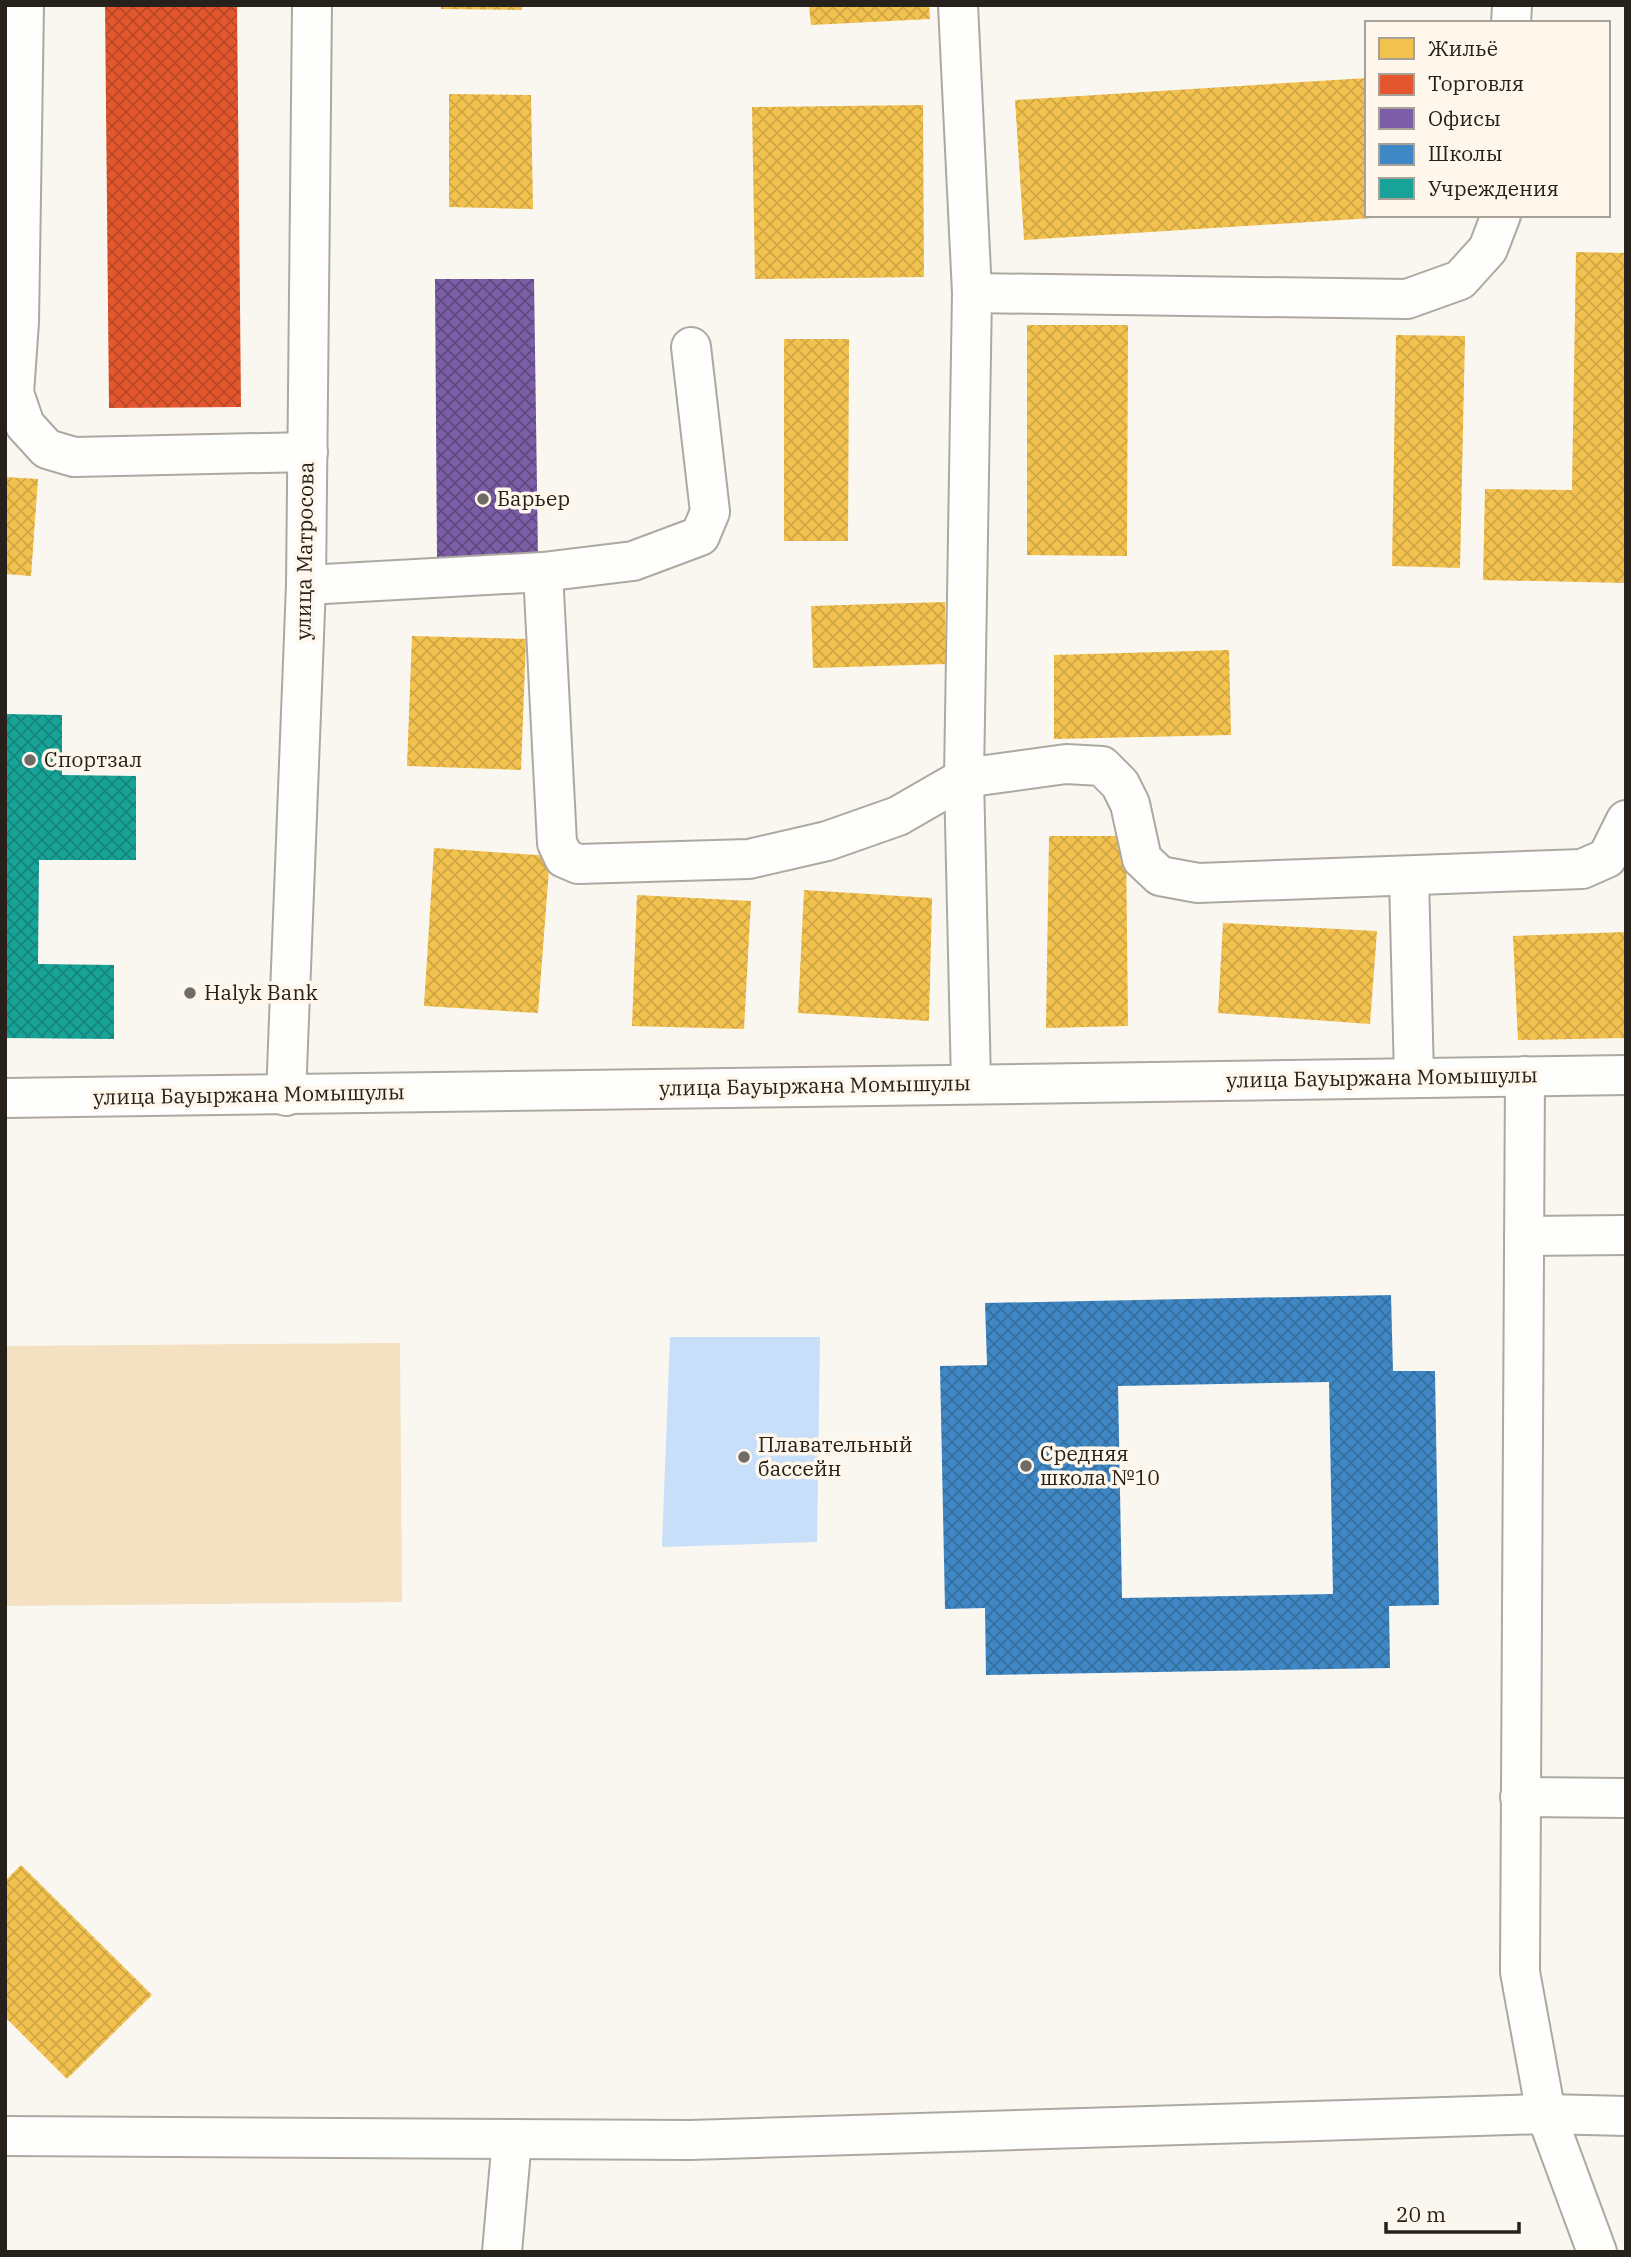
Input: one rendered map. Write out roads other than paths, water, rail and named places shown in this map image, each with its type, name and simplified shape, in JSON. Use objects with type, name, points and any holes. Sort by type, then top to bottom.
[{"type":"street","points":[[24,5],[14,70],[12,322],[14,393],[25,425],[47,449],[75,457],[308,452]]},
{"type":"street","name":"улица Матросова","points":[[286,1096],[306,585],[313,5]]},
{"type":"street","points":[[958,5],[972,293],[964,778],[971,1083]]},
{"type":"street","points":[[972,293],[1407,299],[1460,280],[1488,249],[1500,217]]},
{"type":"street","points":[[306,585],[543,572],[633,561],[701,536],[710,512],[691,347]]},
{"type":"street","points":[[543,572],[557,843],[564,858],[578,864],[749,859],[827,841],[898,816],[964,778],[1066,764],[1102,766],[1120,784],[1130,804],[1142,859],[1160,876],[1198,883],[1582,869],[1607,858],[1626,820]]},
{"type":"street","points":[[1409,877],[1414,1077]]},
{"type":"street","name":"улица Бауыржана Момышулы","points":[[5,1098],[1626,1075]]},
{"type":"street","points":[[1525,1076],[1520,1972],[1546,2114],[1597,2252]]},
{"type":"street","points":[[1524,1236],[1626,1235]]},
{"type":"street","points":[[1520,1797],[1626,1798]]},
{"type":"street","points":[[5,2136],[690,2140],[1546,2114],[1626,2116]]},
{"type":"street","points":[[502,2252],[512,2139]]},
{"type":"water","points":[[670,1337],[820,1337],[817,1542],[662,1547]]},
{"type":"place","name":"Барьер","points":[[483,499]]},
{"type":"place","name":"Спортзал","points":[[30,760]]},
{"type":"place","name":"Halyk Bank","points":[[190,993]]},
{"type":"place","name":"Плавательный бассейн","points":[[744,1457]]},
{"type":"place","name":"Средняя школа №10","points":[[1026,1466]]}]
